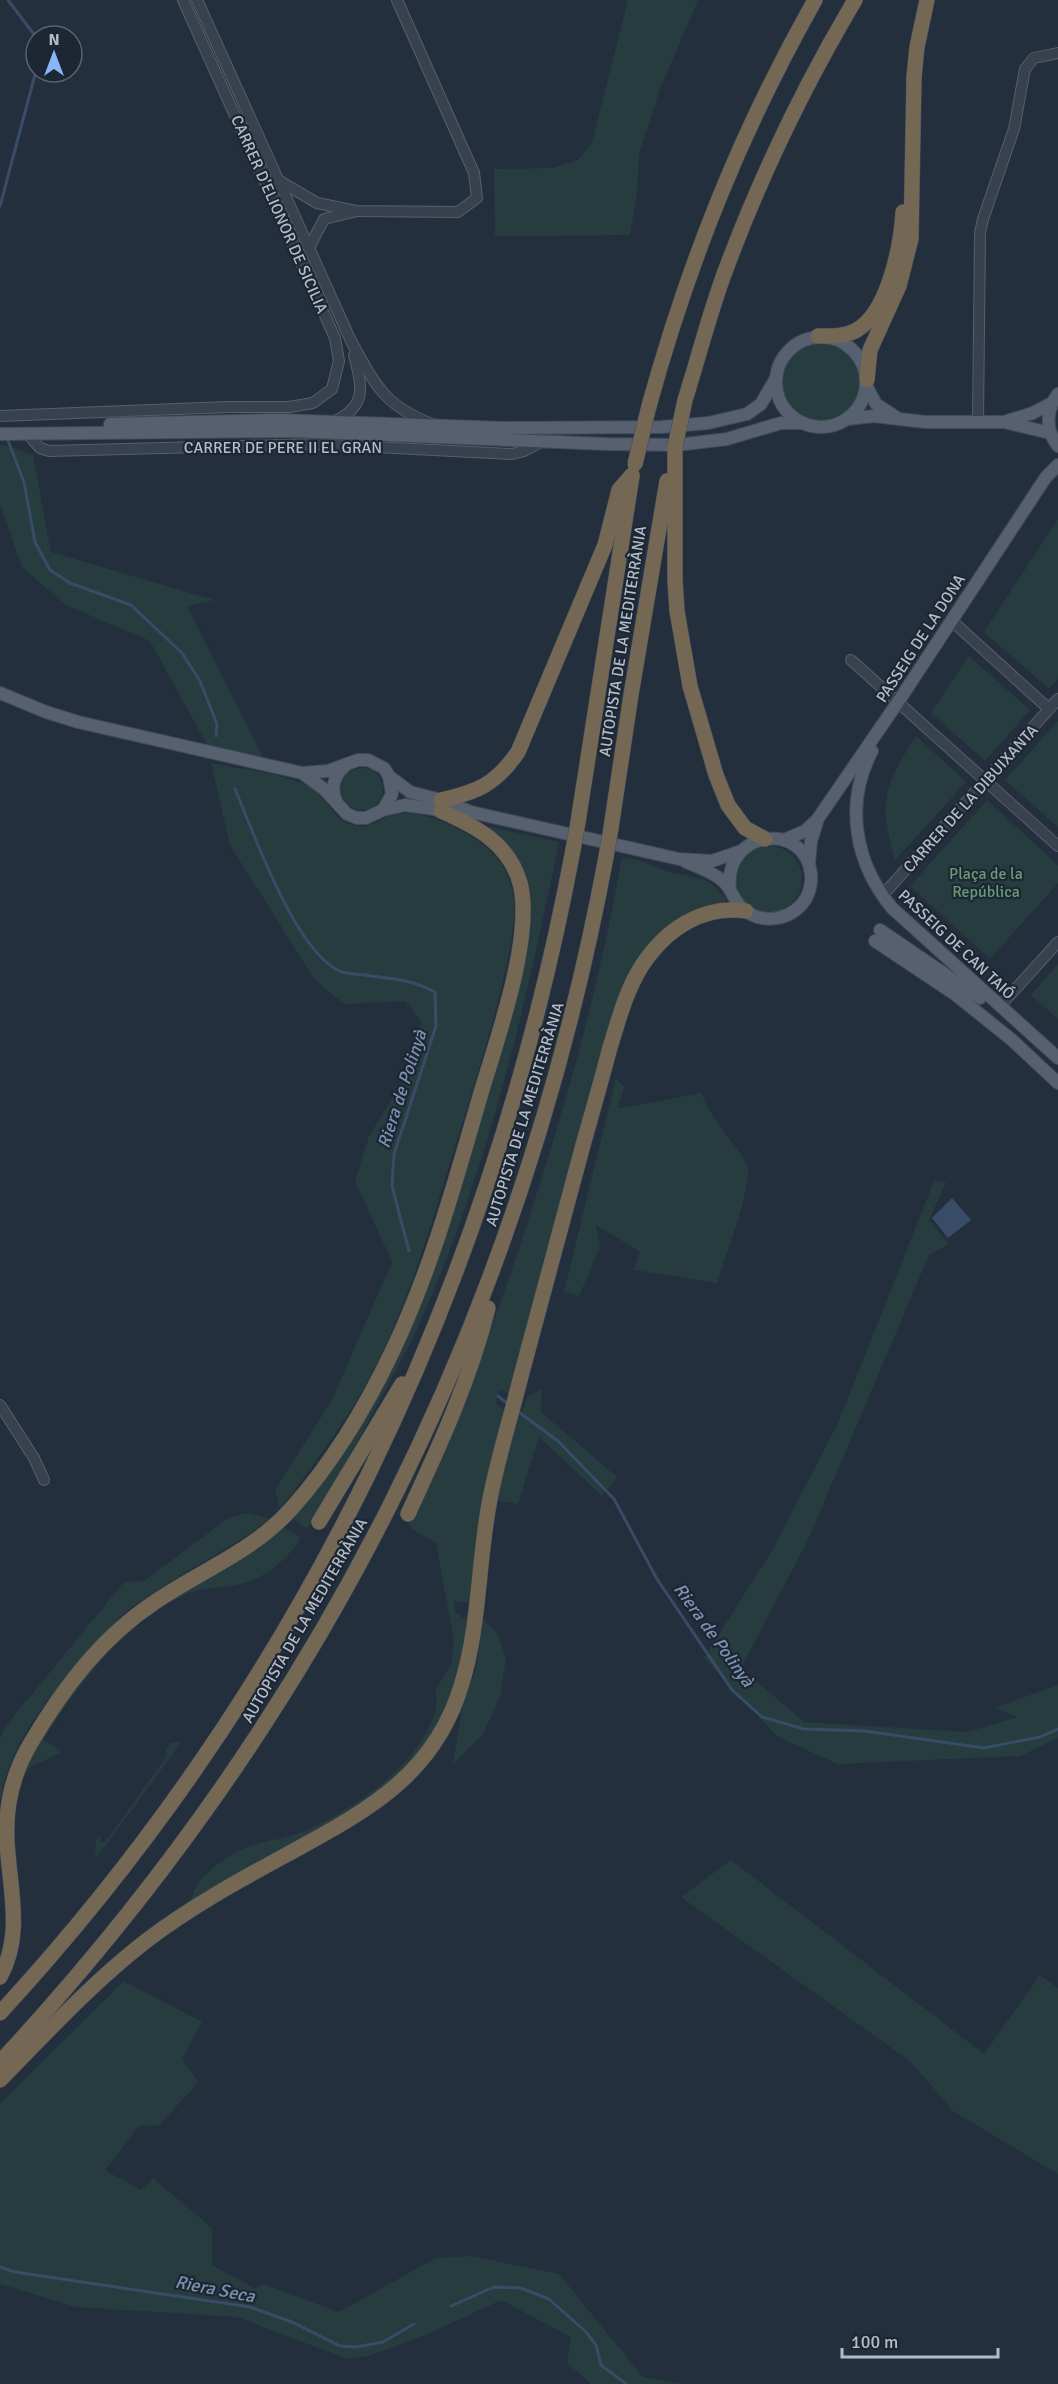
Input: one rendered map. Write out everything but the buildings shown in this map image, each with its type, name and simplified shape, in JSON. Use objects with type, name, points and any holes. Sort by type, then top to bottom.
[{"type":"highway","name":"AUTOPISTA DE LA MEDITERRÀNIA","points":[[0,2013],[78,1924],[126,1864],[170,1805],[257,1676],[333,1546],[369,1475],[432,1336],[480,1206],[512,1108],[549,968],[578,822],[634,470],[649,406],[689,272],[726,177],[762,98],[815,0]]},
{"type":"highway","points":[[765,839],[745,828],[728,805],[712,764],[690,686],[675,580],[672,465],[685,400],[725,271],[762,178],[807,84],[855,0]]},
{"type":"highway","points":[[818,336],[843,335],[854,331],[867,321],[881,299],[894,262],[902,218],[903,136],[908,74],[921,0]]},
{"type":"highway","points":[[867,383],[870,350],[899,286],[910,239],[914,77],[917,47],[927,0]]},
{"type":"highway","name":"AUTOPISTA DE LA MEDITERRÀNIA","points":[[0,2062],[71,1983],[150,1887],[241,1762],[351,1581],[417,1451],[459,1358],[521,1194],[566,1045],[606,857],[631,695],[672,465]]},
{"type":"highway","points":[[441,805],[486,786],[504,771],[518,752],[605,546],[619,490],[634,470]]},
{"type":"highway","points":[[0,1977],[8,1962],[14,1923],[7,1843],[8,1807],[15,1776],[34,1738],[84,1665],[118,1631],[158,1600],[249,1547],[282,1518],[324,1466],[359,1414],[416,1300],[472,1123],[520,948],[522,899],[520,885],[510,862],[493,839],[441,805]]},
{"type":"highway","points":[[0,2080],[75,2004],[147,1940],[222,1890],[361,1814],[406,1777],[433,1745],[454,1706],[466,1668],[491,1496],[594,1107],[620,1015],[632,983],[651,954],[686,922],[721,909],[746,911]]},
{"type":"highway","points":[[408,1514],[476,1356],[504,1241]]},
{"type":"highway","points":[[319,1522],[432,1336]]},
{"type":"highway","points":[[0,1988],[16,1965]]},
{"type":"main road","points":[[0,434],[176,421],[652,427],[708,423],[738,417],[754,410],[766,398],[776,378],[779,364],[792,347],[818,336],[837,340],[852,349],[862,363],[876,404],[902,420]]},
{"type":"main road","points":[[776,378],[778,396],[786,411],[804,423]]},
{"type":"main road","points":[[846,419],[861,404],[867,383]]},
{"type":"main road","points":[[0,428],[20,432],[292,431],[632,445],[698,444],[727,440],[780,423],[825,426],[846,419],[874,416],[902,420],[1004,422],[1033,413],[1055,399]]},
{"type":"main road","name":"PASSEIG DE LA DONA","points":[[784,840],[805,831],[818,820],[1053,469],[1054,441],[1048,416],[1055,399]]},
{"type":"main road","points":[[1004,422],[1054,441]]},
{"type":"main road","points":[[0,693],[78,722],[302,773],[328,771],[358,760],[377,762],[410,792],[441,805],[679,859],[712,861],[741,851]]},
{"type":"main road","name":"PASSEIG DE CAN TAIÓ","points":[[898,702],[863,770],[856,799],[855,822],[864,863],[882,896],[892,908],[1058,1058]]},
{"type":"main road","points":[[340,807],[333,788],[335,778],[348,763]]},
{"type":"main road","points":[[302,773],[324,789],[347,814],[357,818],[375,816],[383,810],[392,794],[390,776]]},
{"type":"main road","points":[[383,810],[405,805],[441,805]]},
{"type":"main road","name":"PASSEIG DE LA DONA","points":[[808,864],[811,841],[818,820]]},
{"type":"main road","points":[[679,859],[716,876],[730,889],[741,907],[765,919],[790,914],[801,905],[808,894],[811,882],[808,864],[801,851],[784,840],[765,839],[750,843],[733,863],[730,889]]},
{"type":"main road","name":"PASSEIG DE CAN TAIÓ","points":[[1058,1065],[979,997],[878,935],[1012,1040],[1058,1083]]},
{"type":"street","name":"CARRER D'ELIONOR DE SICILIA","points":[[0,416],[228,406],[290,407],[313,403],[332,389],[339,361],[335,338],[183,0]]},
{"type":"street","name":"CARRER D'ELIONOR DE SICILIA","points":[[197,0],[351,340],[377,388],[399,409],[438,426]]},
{"type":"street","points":[[278,180],[317,203],[356,211],[458,212],[477,198],[474,173],[397,0]]},
{"type":"street","points":[[978,422],[980,241],[983,219],[1014,129],[1025,69],[1034,58],[1058,53]]},
{"type":"street","points":[[309,248],[324,219],[356,211]]},
{"type":"street","name":"CARRER D'ELIONOR DE SICILIA","points":[[333,422],[354,409],[360,398],[362,387],[351,340]]},
{"type":"street","name":"CARRER DE PERE II EL GRAN","points":[[20,432],[40,448],[49,451],[318,444],[512,454],[524,451],[543,441]]},
{"type":"street","points":[[952,621],[1049,709]]},
{"type":"street","points":[[850,660],[1058,846]]},
{"type":"street","name":"CARRER DE LA DIBUIXANTA","points":[[882,896],[1058,699]]},
{"type":"street","points":[[1000,1006],[1058,942]]},
{"type":"street","points":[[0,1405],[34,1458],[44,1480]]},
{"type":"green space","points":[[628,0],[698,0],[660,89],[639,154],[637,194],[630,235],[495,236],[494,169],[553,168],[578,160],[592,142]]},
{"type":"green space","points":[[821,337],[838,340],[853,350],[863,365],[866,382],[863,399],[853,414],[838,424],[821,427],[804,424],[789,414],[779,399],[776,382],[779,365],[789,350],[804,340]]},
{"type":"green space","points":[[0,444],[33,455],[51,552],[214,600],[187,606],[263,757],[207,745],[150,641],[66,605],[22,567],[0,504]]},
{"type":"green space","points":[[1058,519],[1058,679],[1049,689],[984,632]]},
{"type":"green space","points":[[969,656],[1030,710],[985,761],[931,713]]},
{"type":"green space","points":[[1058,721],[1058,827],[1005,780]]},
{"type":"green space","points":[[916,736],[966,782],[895,860],[886,823],[887,795],[896,769]]},
{"type":"green space","points":[[211,763],[272,774],[306,785],[319,794],[333,812],[352,825],[370,825],[396,814],[408,813],[451,825],[478,841],[497,858],[508,878],[514,900],[512,936],[496,1009],[437,1206],[409,1290],[386,1345],[364,1389],[324,1450],[280,1509],[275,1490],[332,1400],[392,1262],[355,1181],[369,1136],[410,1069],[421,1020],[405,1001],[344,1004],[314,979],[230,845]]},
{"type":"green space","points":[[362,768],[377,774],[383,789],[377,804],[362,810],[347,804],[341,789],[347,774]]},
{"type":"green space","name":"Plaça de la República","points":[[987,800],[1058,865],[1058,883],[990,959],[910,886]]},
{"type":"green space","points":[[482,825],[559,842],[520,1020],[488,1138],[449,1253],[426,1309],[391,1380],[307,1529],[290,1516],[340,1451],[444,1230],[528,895]]},
{"type":"green space","points":[[769,846],[782,849],[792,856],[799,866],[802,879],[799,892],[792,902],[782,909],[769,912],[756,909],[746,902],[739,892],[736,879],[739,866],[746,856],[756,849]]},
{"type":"green space","points":[[622,857],[638,860],[668,872],[703,879],[712,884],[726,899],[725,903],[711,905],[688,915],[668,930],[641,958],[510,1394],[500,1390],[495,1403],[506,1411],[470,1603],[454,1601],[454,1611],[463,1618],[468,1616],[456,1691],[438,1728],[411,1764],[383,1792],[222,1886],[191,1901],[198,1884],[212,1869],[229,1857],[245,1848],[302,1832],[336,1815],[368,1794],[384,1782],[410,1756],[431,1723],[436,1703],[435,1690],[451,1665],[454,1641],[436,1543],[412,1529],[409,1523],[479,1362],[536,1196],[585,1028]]},
{"type":"green space","points":[[1058,964],[1058,1019],[1031,995]]},
{"type":"green space","points":[[616,1078],[624,1087],[618,1109],[701,1093],[711,1112],[746,1163],[747,1186],[717,1283],[634,1270],[640,1252],[596,1225],[600,1247],[579,1296],[564,1292]]},
{"type":"green space","points":[[934,1181],[946,1182],[929,1220],[949,1244],[929,1255],[808,1540],[741,1668],[804,1722],[967,1732],[1018,1717],[994,1708],[1058,1685],[1058,1738],[1020,1756],[837,1764],[777,1736],[704,1658],[773,1549],[838,1423]]},
{"type":"green space","points":[[542,1389],[541,1412],[617,1477],[602,1496],[539,1437],[518,1504],[497,1500],[514,1433],[527,1397]]},
{"type":"green space","points":[[248,1513],[270,1519],[128,1610],[66,1678],[23,1737],[12,1759],[0,1804],[0,1739],[5,1727],[124,1582],[144,1581],[230,1517]]},
{"type":"green space","points":[[281,1526],[301,1538],[286,1557],[268,1572],[235,1585],[187,1594],[160,1608],[121,1640],[87,1677],[43,1740],[60,1750],[60,1753],[31,1767],[25,1774],[22,1770],[33,1749],[89,1669],[135,1621]]},
{"type":"green space","points":[[483,1619],[498,1635],[506,1659],[500,1697],[483,1734],[453,1764],[462,1708],[476,1668]]},
{"type":"green space","points":[[170,1743],[180,1744],[95,1857],[96,1840],[100,1836],[101,1842],[106,1841],[167,1756],[166,1749]]},
{"type":"green space","points":[[731,1860],[984,2054],[1040,1975],[1058,1988],[1058,2174],[953,2111],[911,2062],[681,1897]]},
{"type":"green space","points":[[124,1981],[202,2022],[182,2059],[199,2082],[159,2125],[139,2126],[105,2170],[141,2190],[153,2178],[212,2228],[212,2265],[256,2289],[263,2284],[339,2312],[436,2258],[470,2256],[559,2274],[643,2377],[683,2384],[591,2384],[567,2363],[571,2337],[501,2300],[428,2334],[369,2356],[347,2359],[238,2317],[76,2307],[0,2284],[0,2104]]},
{"type":"water","points":[[952,1198],[971,1220],[948,1238],[932,1218]]},
{"type":"waterway","name":"Riera de Polinyà","points":[[8,0],[26,24]]},
{"type":"waterway","name":"Riera de Polinyà","points":[[0,206],[33,84]]},
{"type":"waterway","name":"Riera de Polinyà","points":[[7,438],[24,482],[35,542],[50,570],[70,583],[131,605],[182,653],[200,681],[217,724],[216,736]]},
{"type":"waterway","name":"Riera de Polinyà","points":[[235,789],[278,891],[309,942],[325,961],[342,972],[401,980],[418,984],[435,992],[436,1026],[394,1154],[392,1186],[409,1251]]},
{"type":"waterway","name":"Riera de Polinyà","points":[[498,1396],[508,1404]]},
{"type":"waterway","name":"Riera de Polinyà","points":[[516,1410],[558,1441],[614,1499],[657,1579],[732,1690],[762,1717],[804,1729],[865,1731],[984,1748],[1040,1737],[1058,1729]]},
{"type":"waterway","name":"Riera Seca","points":[[0,2267],[15,2272],[250,2307],[292,2322],[340,2346],[356,2347],[383,2342],[414,2324]]},
{"type":"waterway","name":"Riera Seca","points":[[451,2306],[494,2287],[521,2288],[549,2299],[586,2332],[596,2345],[601,2365],[626,2384]]}]
